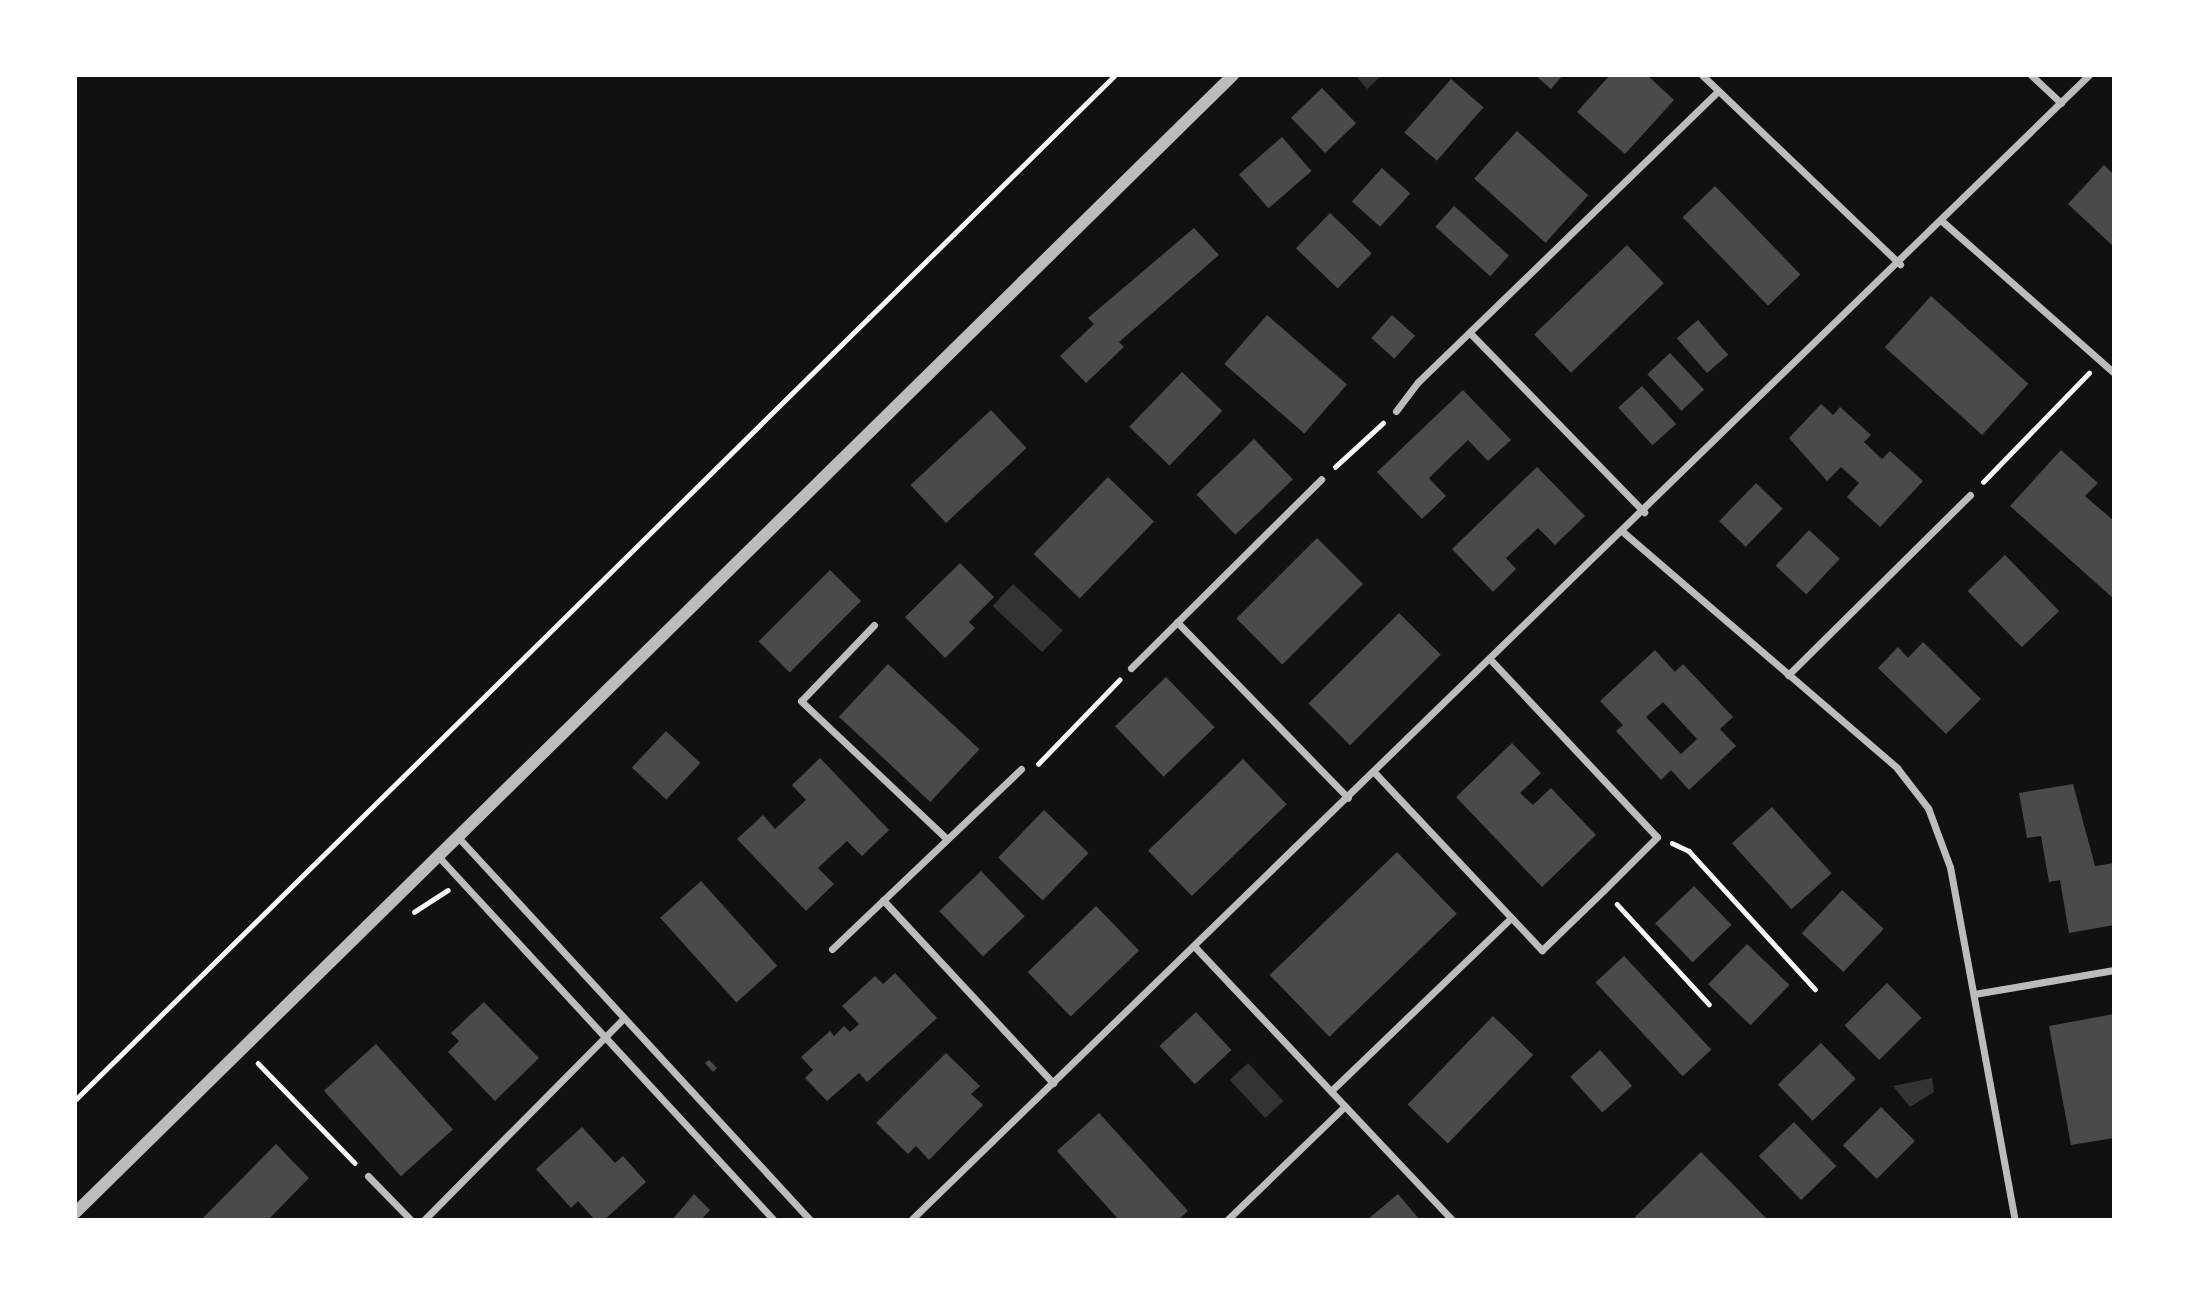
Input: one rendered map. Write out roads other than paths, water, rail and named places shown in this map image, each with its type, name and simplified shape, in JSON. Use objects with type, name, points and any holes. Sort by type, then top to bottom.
[{"type":"street","points":[[75,1213],[456,835],[1234,75]]},
{"type":"street","points":[[1702,75],[1900,264]]},
{"type":"street","points":[[2031,75],[2061,103]]},
{"type":"street","points":[[911,1220],[1900,264],[2089,75]]},
{"type":"street","points":[[1396,411],[1470,333],[1718,91]]},
{"type":"street","points":[[1943,222],[2114,373]]},
{"type":"street","points":[[1470,333],[1644,512]]},
{"type":"street","points":[[1131,668],[1321,479]]},
{"type":"street","points":[[1788,675],[1970,495]]},
{"type":"street","points":[[1623,531],[1896,768],[1928,808],[1947,854],[2015,1220]]},
{"type":"street","points":[[1177,622],[1348,798]]},
{"type":"street","points":[[874,625],[801,701],[947,839]]},
{"type":"street","points":[[1374,772],[1542,950],[1657,837],[1491,660]]},
{"type":"street","points":[[832,949],[1021,769]]},
{"type":"street","points":[[456,835],[810,1220]]},
{"type":"street","points":[[436,855],[774,1220]]},
{"type":"street","points":[[883,900],[1053,1083]]},
{"type":"street","points":[[1331,1091],[1511,918]]},
{"type":"street","points":[[1194,946],[1452,1220]]},
{"type":"street","points":[[1974,993],[2114,970]]},
{"type":"street","points":[[424,1220],[624,1018]]},
{"type":"street","points":[[1227,1220],[1345,1106]]},
{"type":"street","points":[[368,1176],[411,1220]]}]
